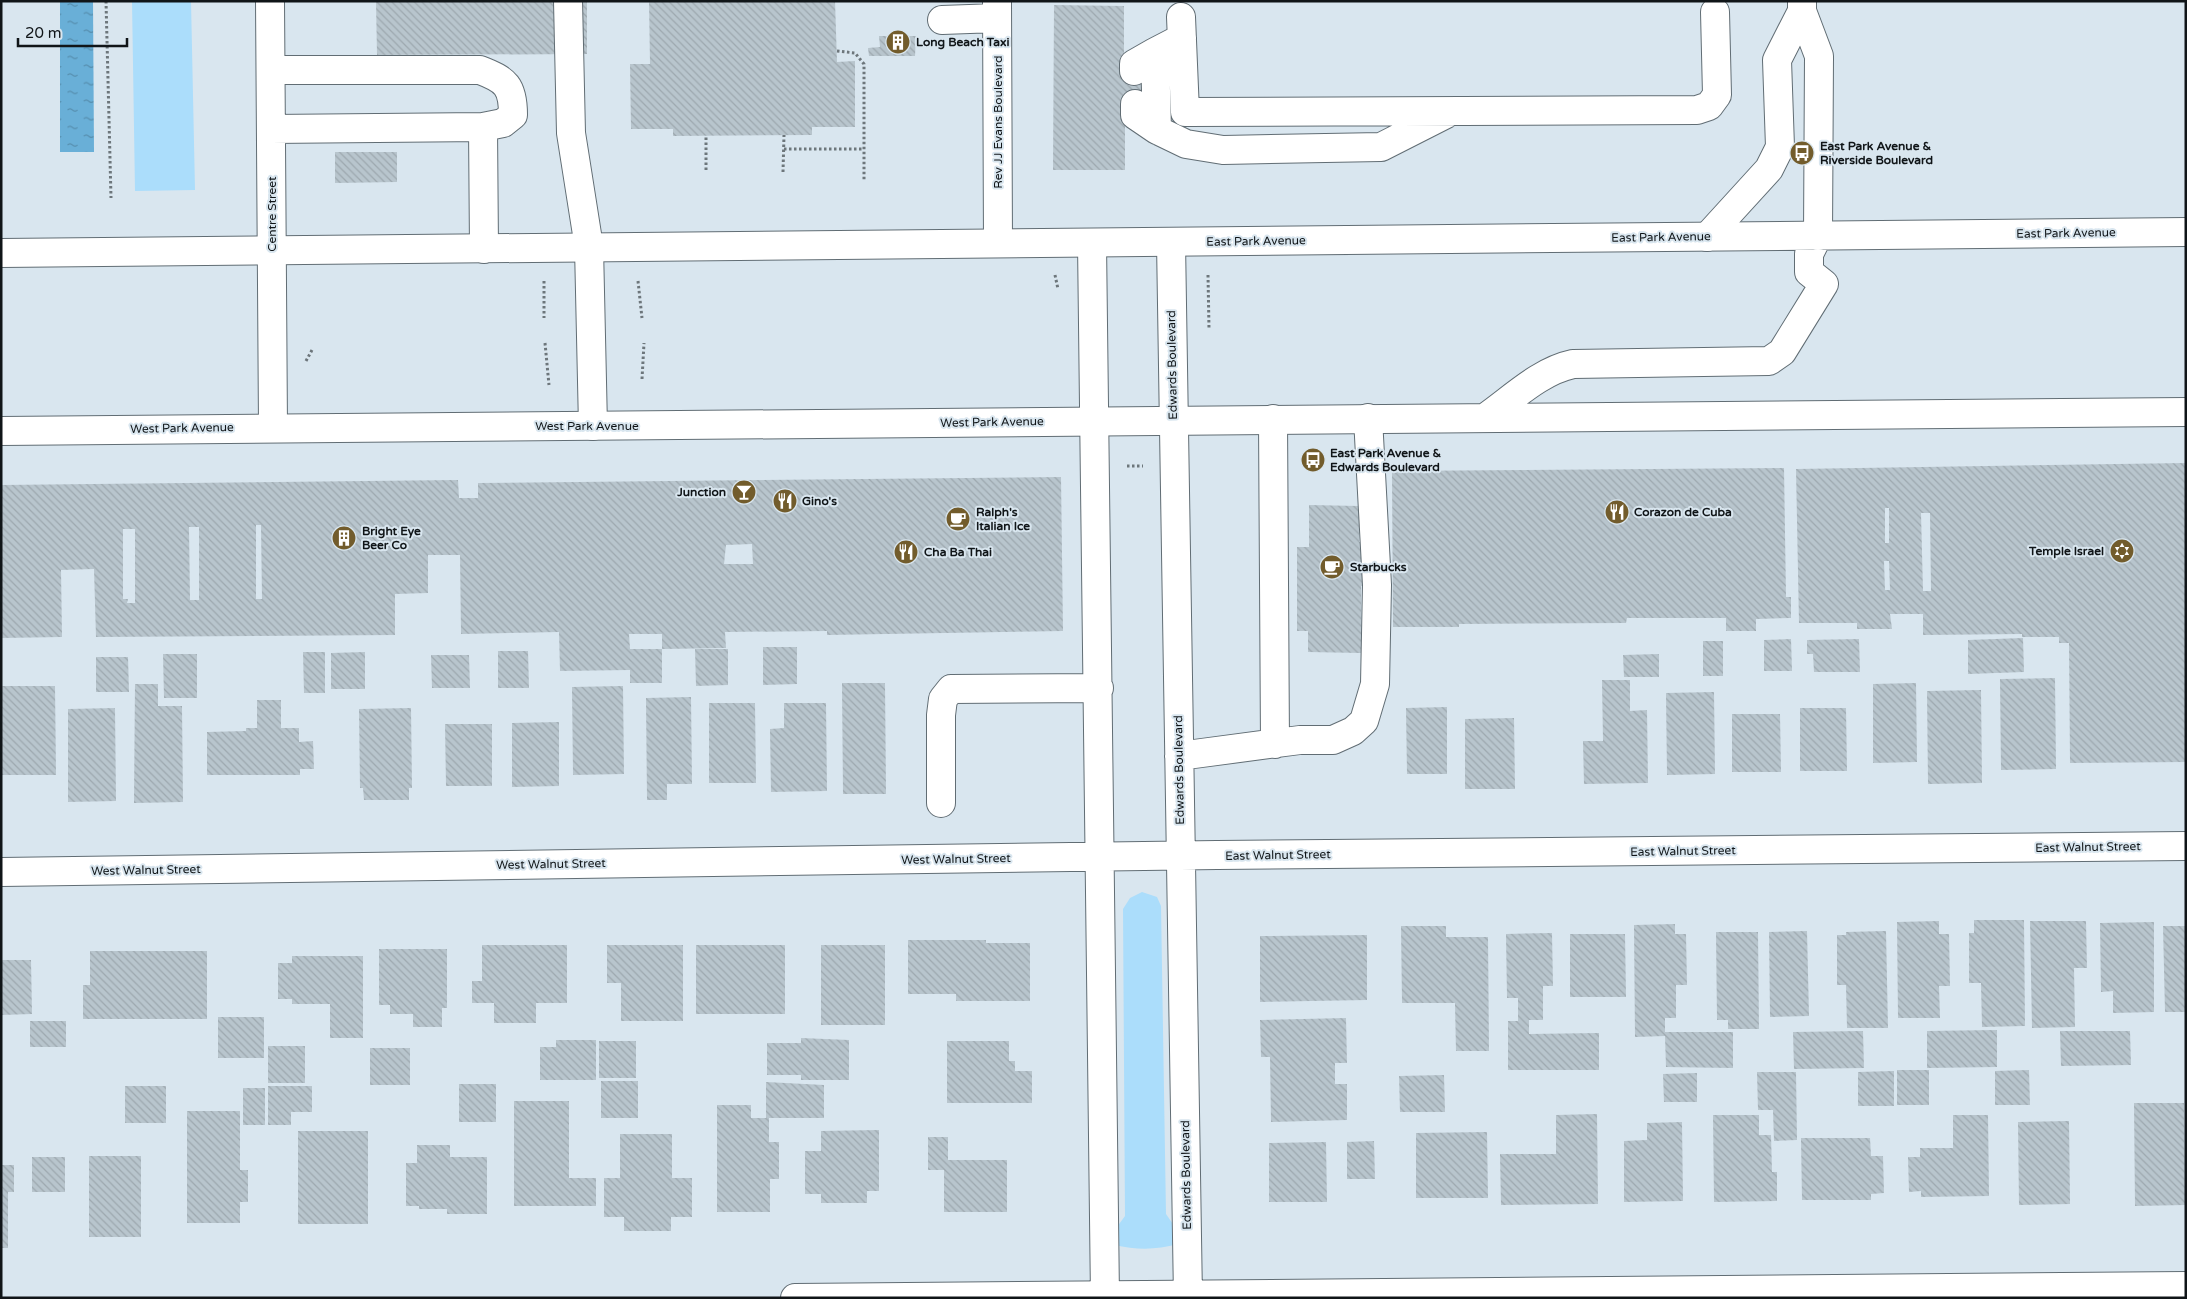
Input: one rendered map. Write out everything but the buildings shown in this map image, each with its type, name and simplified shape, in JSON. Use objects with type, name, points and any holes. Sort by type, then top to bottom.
[{"type":"main road","name":"Centre Street","points":[[270,1],[273,427]]},
{"type":"main road","points":[[568,1],[571,133],[589,247],[593,426]]},
{"type":"main road","points":[[1486,417],[1544,375],[1557,368],[1573,364],[1769,361],[1782,352],[1824,284],[1809,272],[1809,254],[1818,236],[1819,56],[1802,6]]},
{"type":"main road","points":[[1707,236],[1769,169],[1780,147],[1777,60],[1802,6]]},
{"type":"main road","points":[[942,20],[997,9]]},
{"type":"main road","name":"Rev JJ Evans Boulevard","points":[[997,9],[998,243]]},
{"type":"main road","points":[[1185,112],[1697,110],[1710,106],[1717,95],[1715,12]]},
{"type":"main road","points":[[1134,71],[1134,64],[1155,52],[1181,27],[1186,144]]},
{"type":"main road","points":[[1155,52],[1157,130]]},
{"type":"main road","points":[[271,70],[480,70],[500,78],[513,96],[513,115],[503,123],[483,127],[271,129]]},
{"type":"main road","points":[[1135,104],[1135,115],[1157,130],[1186,144],[1223,150],[1381,147],[1450,112]]},
{"type":"main road","points":[[483,127],[484,249]]},
{"type":"main road","name":"East Park Avenue","points":[[1092,243],[2186,232]]},
{"type":"main road","name":"Edwards Boulevard","points":[[1171,242],[1188,1295]]},
{"type":"main road","points":[[1,253],[1092,243],[1106,1296]]},
{"type":"main road","points":[[1173,420],[2186,412]]},
{"type":"main road","points":[[1179,756],[1300,740],[1333,740],[1364,722],[1375,684],[1377,585],[1368,418]]},
{"type":"main road","points":[[1273,419],[1275,744]]},
{"type":"main road","name":"West Park Avenue","points":[[1,431],[1173,420]]},
{"type":"main road","points":[[941,803],[941,715],[943,699],[951,689],[1098,688]]},
{"type":"main road","name":"East Walnut Street","points":[[1100,857],[2186,846]]},
{"type":"main road","name":"West Walnut Street","points":[[1,872],[1100,857]]},
{"type":"main road","points":[[795,1298],[2186,1286]]},
{"type":"path","points":[[106,1],[111,198]]},
{"type":"path","points":[[837,51],[855,53],[864,64],[864,181]]},
{"type":"path","points":[[706,135],[706,170]]},
{"type":"path","points":[[783,172],[784,135]]},
{"type":"path","points":[[784,149],[864,149]]},
{"type":"path","points":[[1208,272],[1209,329]]},
{"type":"path","points":[[1055,274],[1058,292]]},
{"type":"path","points":[[544,278],[544,318]]},
{"type":"path","points":[[638,281],[642,318]]},
{"type":"path","points":[[545,343],[549,385]]},
{"type":"path","points":[[642,379],[644,343]]},
{"type":"shaded area","points":[[132,1],[191,1],[195,190],[135,191]]},
{"type":"shaded area","points":[[1142,892],[1157,897],[1161,906],[1166,1214],[1177,1230],[1178,1244],[1146,1249],[1114,1245],[1114,1231],[1125,1216],[1123,909],[1130,898]]},
{"type":"water","points":[[60,1],[93,1],[94,152],[60,152]]},
{"type":"place","name":"Long Beach Taxi","points":[[898,42]]},
{"type":"place","name":"East Park Avenue & Riverside Boulevard","points":[[1802,153]]},
{"type":"place","name":"East Park Avenue & Edwards Boulevard","points":[[1313,460]]},
{"type":"place","name":"Junction","points":[[744,492]]},
{"type":"place","name":"Gino's","points":[[785,501]]},
{"type":"place","name":"Corazon de Cuba","points":[[1617,512]]},
{"type":"place","name":"Ralph's Italian Ice","points":[[958,519]]},
{"type":"place","name":"Bright Eye Beer Co","points":[[344,538]]},
{"type":"place","name":"Temple Israel","points":[[2122,551]]},
{"type":"place","name":"Cha Ba Thai","points":[[906,552]]},
{"type":"place","name":"Starbucks","points":[[1332,567]]}]
